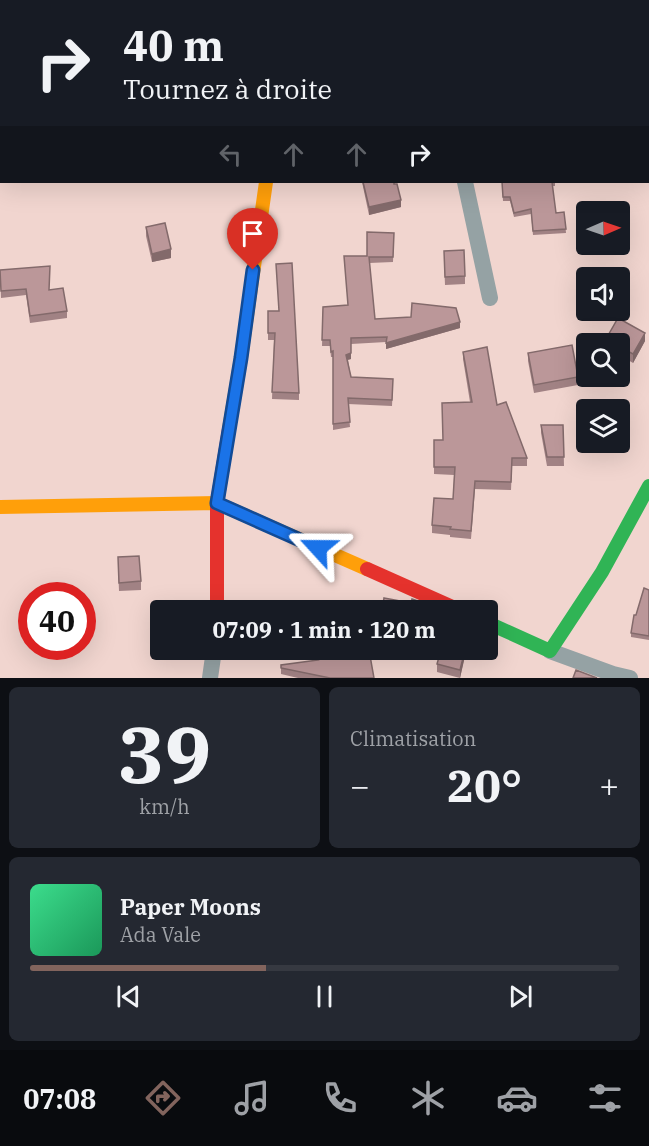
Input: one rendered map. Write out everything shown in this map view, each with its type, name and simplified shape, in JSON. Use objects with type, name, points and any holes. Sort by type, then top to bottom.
[{"type":"street","points":[[217,600],[217,503],[241,358],[266,183]]},
{"type":"street","points":[[465,183],[490,298]]},
{"type":"street","points":[[550,651],[602,572],[649,486]]},
{"type":"street","points":[[0,507],[217,503],[436,600]]},
{"type":"street","points":[[498,628],[550,651],[630,678]]},
{"type":"street","points":[[210,678],[213,660]]},
{"type":"building","points":[[363,183],[397,184],[401,200],[369,207]]},
{"type":"building","points":[[502,183],[552,183],[556,213],[564,212],[566,229],[533,231],[531,209],[514,213],[510,197],[503,197]]},
{"type":"building","points":[[165,223],[171,249],[152,254],[146,227]]},
{"type":"building","points":[[367,232],[394,233],[393,257],[369,257],[375,319],[411,317],[412,303],[456,308],[460,322],[386,343],[387,337],[351,338],[351,353],[346,355],[351,377],[393,379],[392,400],[348,398],[350,422],[333,424],[333,351],[331,352],[330,340],[322,340],[323,307],[348,305],[344,256],[367,256]]},
{"type":"building","points":[[464,250],[465,276],[445,277],[444,251]]},
{"type":"building","points":[[292,263],[299,393],[272,392],[275,333],[268,333],[268,311],[279,311],[276,264]]},
{"type":"building","points":[[50,266],[49,290],[63,288],[67,311],[30,316],[26,289],[1,291],[0,270]]},
{"type":"building","points":[[616,321],[623,321],[645,333],[633,354],[630,352],[630,333],[609,333]]},
{"type":"building","points":[[572,345],[576,377],[534,385],[528,353]]},
{"type":"building","points":[[487,347],[497,405],[506,402],[527,458],[512,458],[511,482],[475,481],[471,531],[432,525],[434,498],[453,499],[455,467],[434,467],[434,440],[443,440],[442,403],[472,402],[463,352]]},
{"type":"building","points":[[541,425],[563,425],[564,457],[547,457]]},
{"type":"building","points":[[139,556],[141,581],[119,583],[118,557]]},
{"type":"building","points":[[644,588],[649,590],[649,636],[631,633],[634,615],[636,615]]},
{"type":"building","points":[[318,660],[371,660],[374,678],[330,678],[281,668],[281,665]]},
{"type":"building","points":[[438,660],[462,660],[460,670],[437,664]]},
{"type":"building","points":[[576,670],[597,678],[573,678]]},
{"type":"traffic: fast","points":[[498,628],[550,651],[602,572],[649,486]]},
{"type":"traffic: slow","points":[[229,429],[266,183]]},
{"type":"traffic: slow","points":[[0,507],[217,503],[367,569]]},
{"type":"traffic: jam","points":[[217,600],[217,503],[229,429]]},
{"type":"traffic: jam","points":[[367,569],[437,600]]},
{"type":"route","points":[[253,270],[217,503],[318,548]]}]
